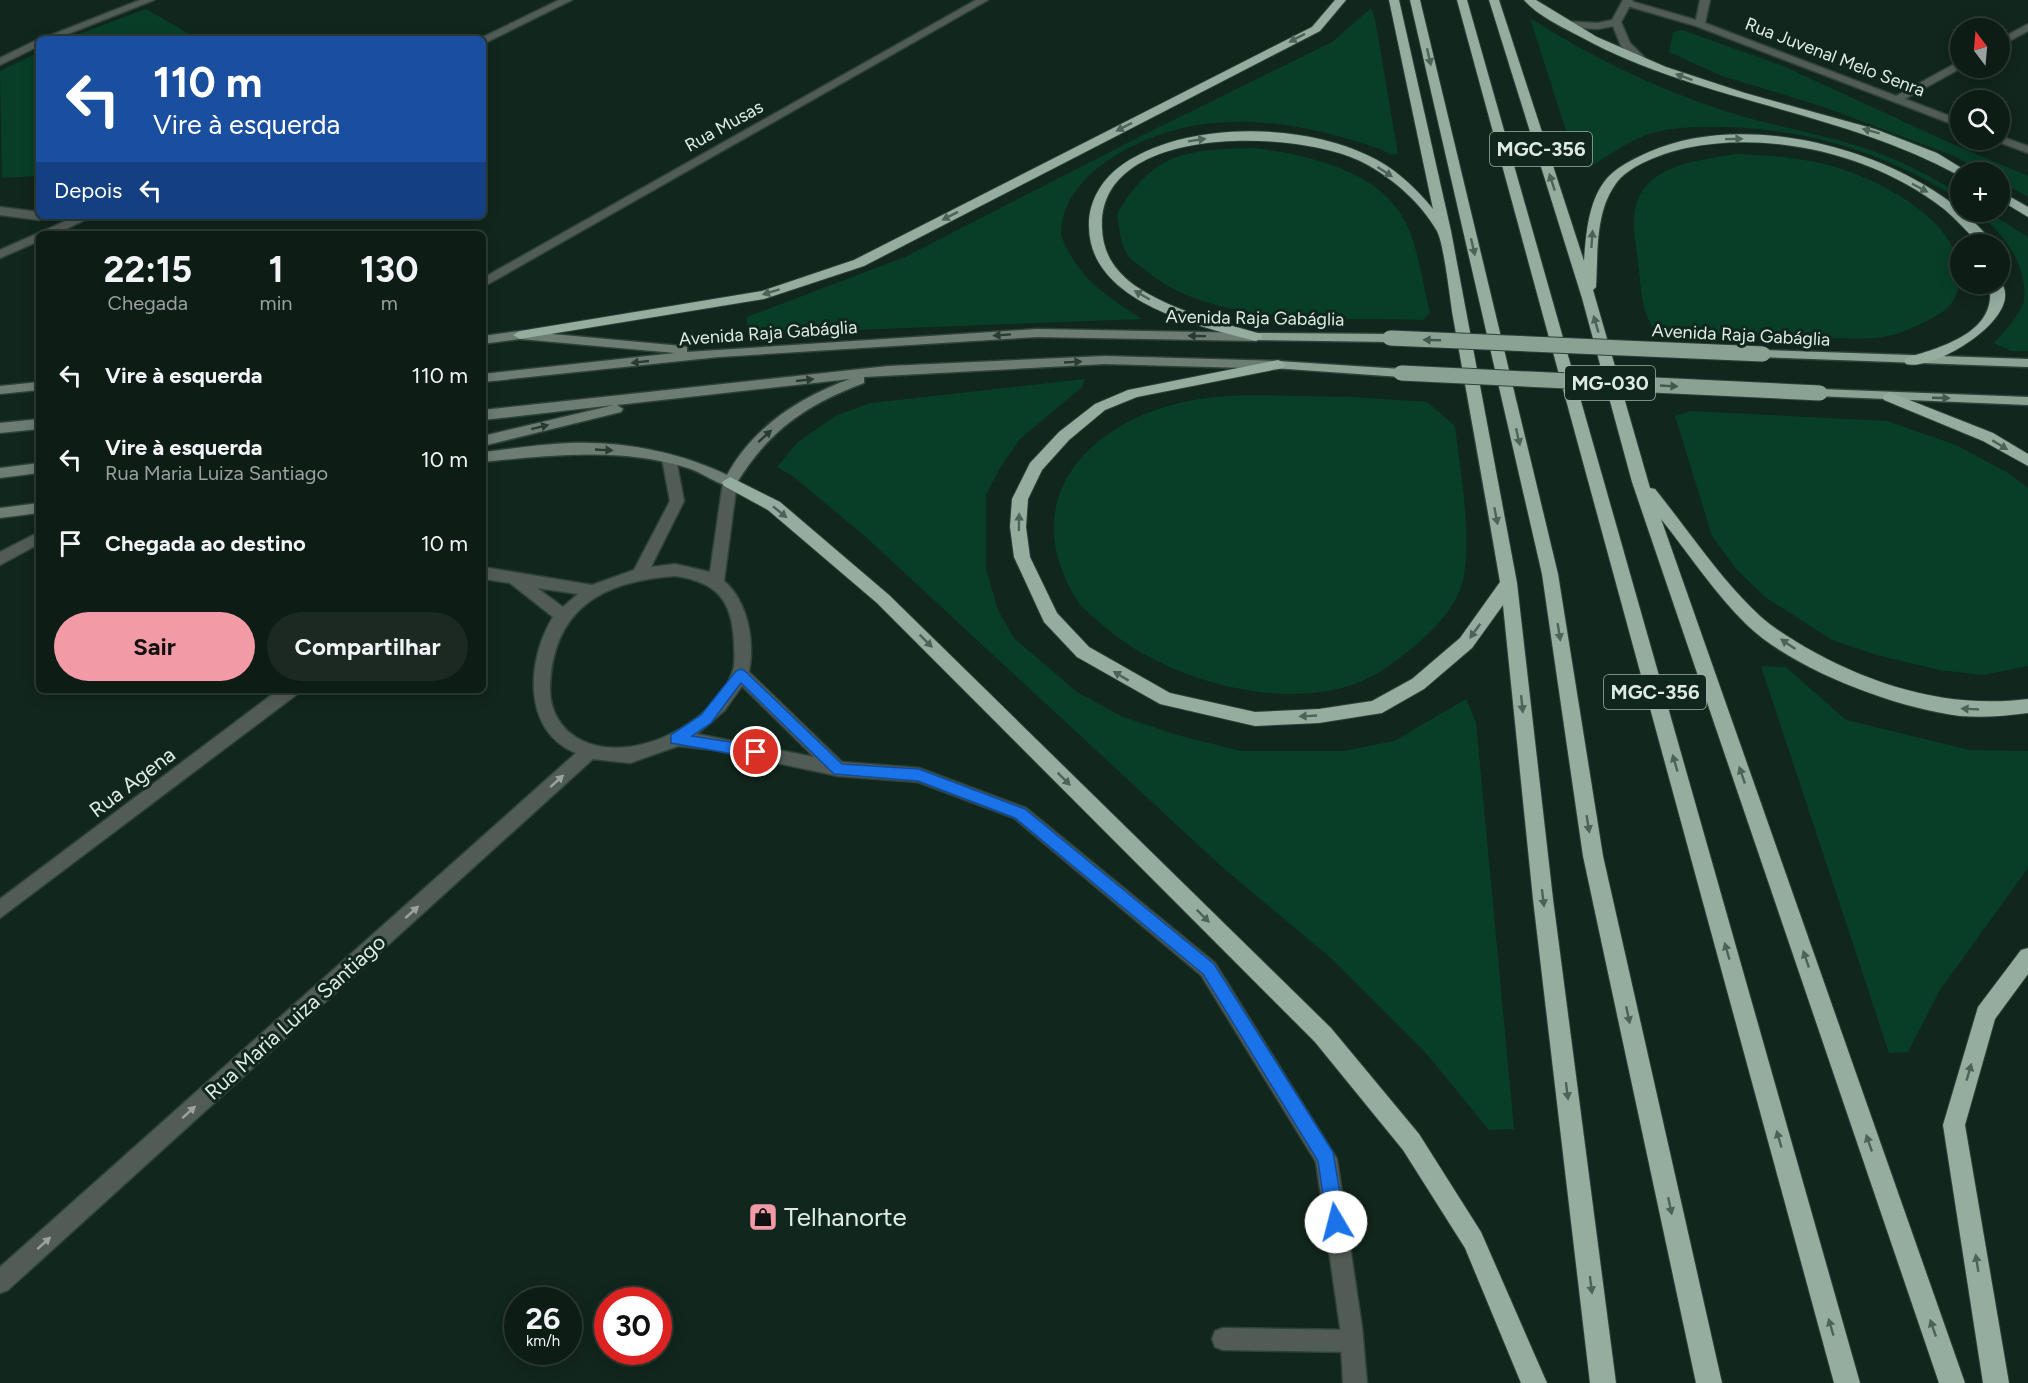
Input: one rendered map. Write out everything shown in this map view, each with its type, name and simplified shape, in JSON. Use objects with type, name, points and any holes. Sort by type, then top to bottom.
[{"type":"highway","points":[[520,335],[764,294],[859,263],[1316,28],[1341,0]]},
{"type":"highway","points":[[1394,0],[1444,231],[1509,583],[1543,899],[1603,1383]]},
{"type":"highway","points":[[1415,0],[1550,574],[1593,856],[1709,1383]]},
{"type":"highway","name":"MGC-356","points":[[1462,0],[1847,1383]]},
{"type":"highway","name":"MGC-356","points":[[1494,0],[1589,298],[1640,482],[1952,1383]]},
{"type":"highway","points":[[1529,0],[1562,24],[1643,62],[1708,86],[1893,137],[1950,166]]},
{"type":"highway","points":[[1256,337],[1169,311],[1134,291],[1110,272],[1095,245],[1095,212],[1101,195],[1115,175],[1152,152],[1192,140],[1226,136],[1267,136],[1312,142],[1350,153],[1388,171],[1414,195],[1444,231]]},
{"type":"highway","points":[[1589,298],[1594,222],[1609,183],[1652,154],[1714,139],[1786,141],[1850,157],[1923,189],[1938,199],[1976,234]]},
{"type":"highway","points":[[2010,201],[2028,213]]},
{"type":"highway","points":[[1911,361],[1955,346],[1985,327],[1998,302],[1997,294]]},
{"type":"highway","name":"Avenida Raja Gabáglia","points":[[1256,337],[1390,338],[1911,361],[2028,363]]},
{"type":"highway","points":[[1278,364],[1189,380],[1122,398],[1100,407],[1064,436],[1036,467],[1020,499],[1018,527],[1022,557],[1050,617],[1083,652],[1126,679],[1166,699],[1255,719],[1318,716],[1376,708],[1418,684],[1466,643],[1509,583]]},
{"type":"highway","name":"MG-030","points":[[1278,364],[1401,373],[1888,397],[2028,401]]},
{"type":"highway","points":[[1888,397],[1988,437],[2028,461]]},
{"type":"highway","points":[[730,482],[774,506],[884,599],[1323,1035],[1411,1142],[1473,1240],[1534,1383]]},
{"type":"highway","points":[[1640,482],[1755,622],[1814,661],[1866,685],[1966,710],[2028,706]]},
{"type":"highway","points":[[1996,1383],[1954,1125],[1986,1014],[2028,957]]},
{"type":"main road","name":"Avenida Raja Gabáglia","points":[[486,378],[719,353],[1037,333],[1256,337]]},
{"type":"main road","points":[[486,339],[520,335],[719,353]]},
{"type":"main road","points":[[486,415],[888,370],[1105,360],[1278,364]]},
{"type":"main road","points":[[486,457],[571,448],[622,451],[692,464],[730,482],[744,456],[776,427],[812,400],[849,383],[888,370]]},
{"type":"main road","points":[[0,390],[36,386]]},
{"type":"main road","points":[[486,440],[705,391]]},
{"type":"main road","points":[[0,428],[36,424]]},
{"type":"main road","points":[[0,473],[36,468]]},
{"type":"main road","points":[[0,513],[36,508]]},
{"type":"street","points":[[54,36],[149,0]]},
{"type":"street","points":[[486,39],[567,0]]},
{"type":"street","name":"Rua Musas","points":[[486,281],[983,0]]},
{"type":"street","points":[[1701,24],[1705,0]]},
{"type":"street","points":[[1562,24],[1598,26],[1616,22],[1627,2]]},
{"type":"street","name":"Rua Juvenal Melo Senra","points":[[1627,2],[1701,24],[1950,120]]},
{"type":"street","points":[[1616,22],[1625,44],[1643,62]]},
{"type":"street","points":[[2010,37],[2028,27]]},
{"type":"street","points":[[0,62],[36,44]]},
{"type":"street","points":[[1896,100],[1950,70]]},
{"type":"street","points":[[2010,143],[2028,150]]},
{"type":"street","points":[[0,211],[36,215]]},
{"type":"street","points":[[53,231],[80,219]]},
{"type":"street","points":[[0,254],[36,238]]},
{"type":"street","points":[[640,571],[677,501],[669,459]]},
{"type":"street","points":[[716,581],[730,482]]},
{"type":"street","points":[[0,559],[36,539]]},
{"type":"street","points":[[640,571],[696,572],[716,581],[733,599],[740,616],[741,674],[706,719],[676,739],[646,753],[617,756],[589,752],[561,738],[546,719],[540,679],[549,641],[562,615],[592,591],[640,571]]},
{"type":"street","points":[[486,573],[592,591]]},
{"type":"street","points":[[512,576],[562,615]]},
{"type":"street","points":[[741,674],[839,770]]},
{"type":"street","name":"Rua Agena","points":[[0,910],[286,693]]},
{"type":"street","points":[[676,739],[715,743],[839,770],[919,775],[1020,813],[1208,969],[1326,1158],[1352,1341],[1354,1383]]},
{"type":"street","name":"Rua Maria Luiza Santiago","points":[[0,1282],[589,752]]},
{"type":"street","points":[[1223,1339],[1352,1341]]},
{"type":"green space","points":[[1371,8],[1375,19],[1398,154],[1390,155],[1383,150],[1295,126],[1251,122],[1204,124],[1163,134],[1121,152],[1086,179],[1073,195],[1064,214],[1061,231],[1070,254],[1096,286],[1142,319],[747,334],[747,317],[905,257],[1143,135],[1332,42]]},
{"type":"green space","points":[[146,9],[193,36],[74,36]]},
{"type":"green space","points":[[1530,18],[1575,45],[1646,81],[1737,115],[1874,151],[1936,180],[1950,188],[1950,194],[1902,168],[1871,155],[1840,145],[1775,131],[1708,127],[1671,129],[1649,134],[1633,141],[1589,167],[1582,165],[1574,156]]},
{"type":"green space","points":[[1682,30],[1781,65],[1950,143],[1950,150],[1967,150],[1995,162],[1965,162],[1821,106],[1722,76],[1669,52],[1673,32]]},
{"type":"green space","points":[[36,53],[36,176],[2,178],[0,71]]},
{"type":"green space","points":[[1254,148],[1297,155],[1340,168],[1379,190],[1394,205],[1406,223],[1417,255],[1430,312],[1423,320],[1277,316],[1240,310],[1204,301],[1172,288],[1130,258],[1123,245],[1117,214],[1144,177],[1174,158],[1191,153]]},
{"type":"green space","points":[[1735,154],[1789,158],[1842,169],[1879,184],[1917,208],[1948,238],[1950,242],[1950,294],[1957,294],[1945,310],[1922,324],[1879,338],[1819,338],[1656,331],[1648,318],[1642,294],[1634,227],[1635,210],[1644,189],[1653,179],[1678,166]]},
{"type":"green space","points":[[2010,168],[2028,176],[2028,197],[2010,187]]},
{"type":"green space","points":[[1988,222],[2004,222],[2028,237],[2028,351],[2011,351],[1994,343],[2019,312],[2024,301],[2022,274],[2010,248],[2010,234],[2000,234]]},
{"type":"green space","points":[[1085,379],[1082,387],[1020,439],[1000,468],[986,495],[986,569],[998,610],[1014,638],[1077,692],[1121,716],[1177,735],[1241,751],[1344,751],[1394,741],[1466,699],[1476,722],[1514,1129],[1489,1130],[1425,1052],[1332,959],[1221,866],[867,538],[794,477],[777,467],[798,442],[837,415],[871,403]]},
{"type":"green space","points":[[1260,395],[1353,397],[1427,402],[1455,426],[1465,509],[1464,573],[1460,590],[1443,618],[1401,657],[1375,675],[1345,687],[1314,693],[1281,694],[1248,690],[1214,683],[1150,658],[1122,641],[1079,603],[1062,570],[1054,538],[1056,508],[1065,481],[1082,457],[1106,436],[1134,419],[1168,406],[1213,397]]},
{"type":"green space","points":[[1690,411],[1887,421],[1956,445],[2008,473],[2028,488],[2028,666],[1983,675],[1939,670],[1877,655],[1832,640],[1765,597],[1737,570],[1712,536],[1675,416]]},
{"type":"green space","points":[[1761,666],[1786,667],[1846,720],[1970,750],[2028,751],[2028,868],[1940,990],[1908,1052],[1889,1053]]},
{"type":"place","name":"Telhanorte","points":[[763,1217]]},
{"type":"route","points":[[756,752],[715,743],[676,739],[706,719],[741,674],[839,770],[919,775],[1020,813],[1208,969],[1326,1158],[1336,1222]]}]
